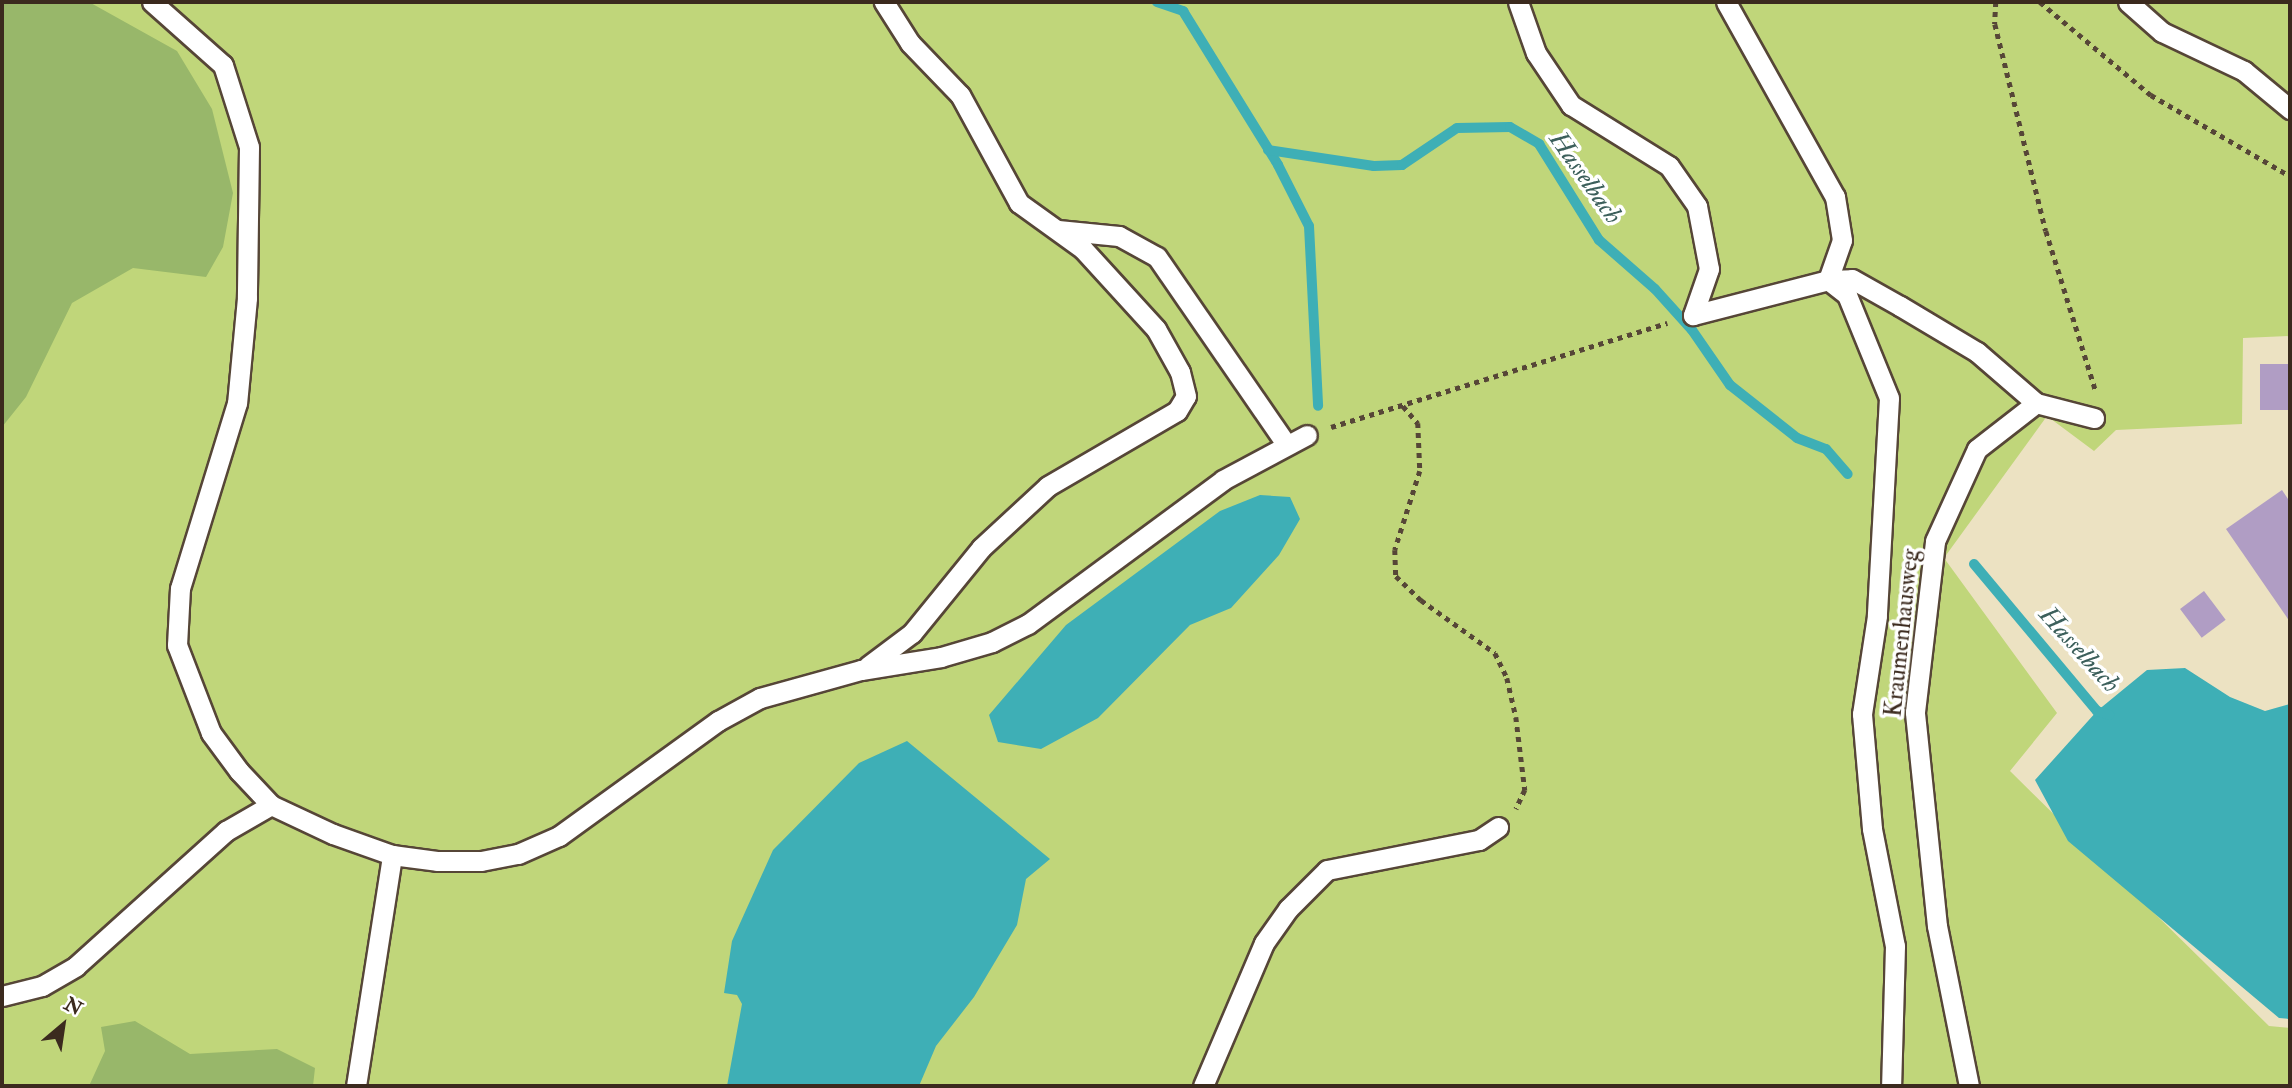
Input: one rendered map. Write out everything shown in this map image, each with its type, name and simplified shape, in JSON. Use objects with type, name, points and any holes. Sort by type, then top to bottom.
[{"type":"lane","points":[[152,2],[223,65],[249,147],[247,298],[237,403],[180,588],[177,634],[191,689],[211,733],[271,805],[392,855],[481,861],[518,854],[559,836],[718,721],[760,698],[861,670],[940,657],[992,642],[1028,624],[1223,480],[1307,435]]},
{"type":"lane","points":[[861,670],[912,633],[981,548],[1048,486],[1183,405],[1186,396],[1180,372],[1156,329],[1111,276],[1011,194],[960,94],[910,43],[884,2]]},
{"type":"lane","points":[[1518,2],[1536,53],[1571,105],[1669,166],[1697,206],[1709,269],[1693,315],[1828,280],[1852,279],[1978,352],[2036,403],[2094,418]]},
{"type":"lane","points":[[2128,2],[2162,32],[2244,71],[2290,109]]},
{"type":"lane","points":[[1730,5],[1835,197],[1842,240],[1828,280]]},
{"type":"lane","points":[[1058,230],[1119,236],[1157,257],[1286,444]]},
{"type":"lane","points":[[1828,280],[1847,295],[1889,398],[1877,617],[1862,714],[1872,829],[1895,947],[1891,1086]]},
{"type":"lane","name":"Kraumenhausweg","points":[[1969,1086],[1937,926],[1916,712],[1935,541],[1977,449],[2036,403]]},
{"type":"lane","points":[[2,996],[42,986],[76,966],[226,831],[271,805]]},
{"type":"lane","points":[[1203,1086],[1264,943],[1288,909],[1327,870],[1479,840],[1498,827]]},
{"type":"lane","points":[[356,1086],[392,855]]},
{"type":"path","points":[[1996,2],[1995,24],[2046,231],[2096,385],[2094,418]]},
{"type":"path","points":[[2040,2],[2151,95],[2290,176]]},
{"type":"path","points":[[1307,435],[1658,326]]},
{"type":"path","points":[[1403,406],[1418,423],[1420,471],[1395,550],[1396,576],[1421,600],[1495,653],[1507,678],[1525,790],[1514,814],[1498,827]]},
{"type":"green space","points":[[2,2],[2290,2],[2290,336],[2243,338],[2242,424],[2116,430],[2094,451],[2047,416],[1944,558],[2057,713],[2010,771],[2269,1026],[2290,1028],[2290,1086],[2,1086]]},
{"type":"green space","points":[[2,2],[89,2],[177,51],[212,109],[233,193],[223,247],[206,277],[133,268],[72,303],[26,397],[2,427]]},
{"type":"green space","points":[[135,1021],[190,1054],[277,1049],[315,1068],[313,1086],[89,1086],[105,1051],[101,1027]]},
{"type":"water","points":[[1260,495],[1290,497],[1300,519],[1279,555],[1231,608],[1190,625],[1098,718],[1041,749],[998,742],[989,715],[1066,625],[1220,511]]},
{"type":"water","points":[[2185,668],[2230,697],[2265,711],[2290,704],[2290,1019],[2279,1018],[2068,841],[2035,780],[2097,711],[2147,670]]},
{"type":"water","points":[[907,741],[1050,859],[1026,879],[1017,925],[974,997],[936,1046],[919,1086],[727,1086],[742,1004],[737,995],[724,993],[732,941],[773,850],[859,763]]},
{"type":"building","points":[[2260,364],[2290,364],[2290,410],[2260,410]]},
{"type":"building","points":[[2282,490],[2290,502],[2290,622],[2226,529]]},
{"type":"building","points":[[2204,591],[2226,620],[2202,638],[2180,609]]},
{"type":"waterway","points":[[1157,2],[1183,11],[1278,165],[1309,226],[1318,406]]},
{"type":"waterway","name":"Hasselbach","points":[[1268,150],[1374,166],[1402,165],[1457,128],[1510,127],[1539,144],[1599,240],[1655,289],[1692,330],[1730,385],[1797,438],[1826,449],[1848,474]]},
{"type":"waterway","name":"Hasselbach","points":[[1974,564],[2097,711],[2109,715]]}]
